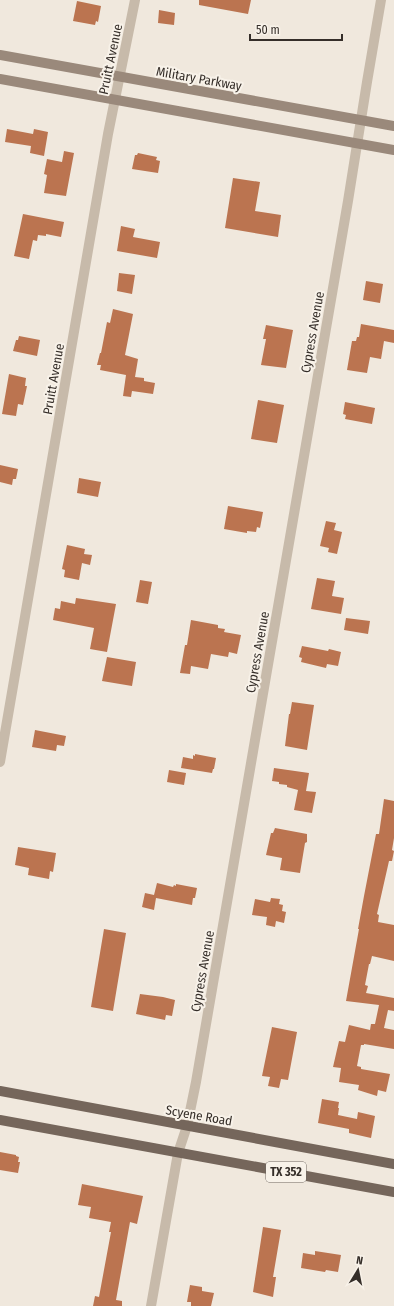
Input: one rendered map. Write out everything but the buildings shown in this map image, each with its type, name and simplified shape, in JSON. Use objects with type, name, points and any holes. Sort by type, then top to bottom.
[{"type":"main road","name":"Military Parkway","points":[[0,55],[394,126]]},
{"type":"main road","points":[[0,80],[115,99],[394,150]]},
{"type":"main road","name":"Scyene Road","points":[[0,1091],[394,1164]]},
{"type":"main road","name":"TX 352","points":[[0,1120],[394,1192]]},
{"type":"street","name":"Pruitt Avenue","points":[[0,762],[115,99],[135,0]]},
{"type":"street","name":"Cypress Avenue","points":[[151,1306],[178,1152],[187,1126],[358,144],[381,0]]}]
